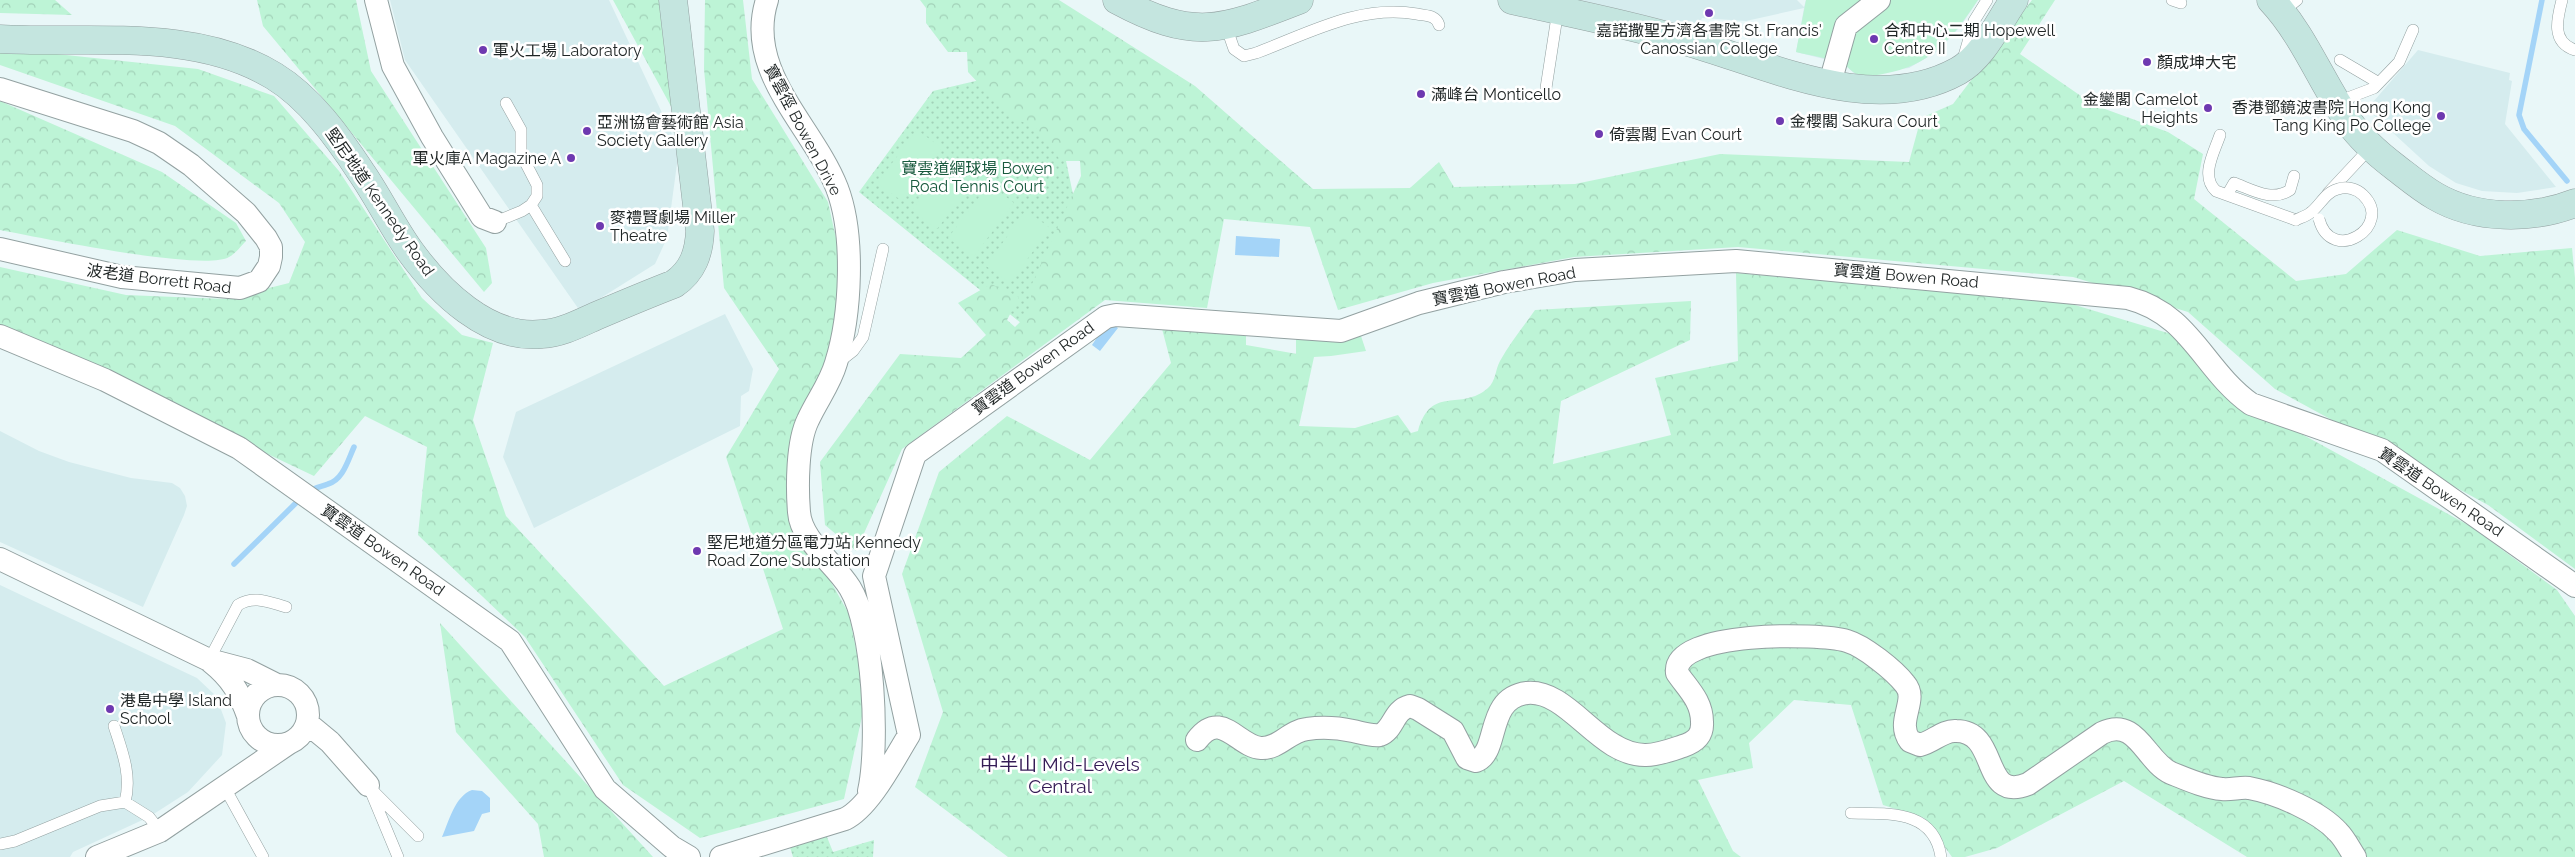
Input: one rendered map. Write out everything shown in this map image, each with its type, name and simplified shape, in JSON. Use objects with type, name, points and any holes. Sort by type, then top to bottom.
[{"type":"street","points":[[376,0],[393,66],[432,137],[482,217],[496,222]]},
{"type":"street","name":"堅尼地道 Kennedy Road","points":[[0,39],[96,39],[173,45],[221,54],[272,75],[296,92],[328,127],[360,170],[410,252],[439,286],[465,308],[495,326],[511,332],[541,335],[562,330],[674,284],[687,273],[696,258],[700,231],[673,0]]},
{"type":"street","name":"寶雲徑 Bowen Drive","points":[[767,0],[762,39],[767,63],[833,179],[848,234],[848,277],[842,335],[836,364],[827,387],[804,428],[799,510],[804,529],[849,586],[857,601],[862,618],[874,700],[872,775],[866,800]]},
{"type":"street","points":[[1132,3],[1189,27],[1226,26],[1300,0]]},
{"type":"street","points":[[1512,0],[1664,35],[1749,62],[1830,83],[1875,91],[1909,89],[1934,82],[1960,70],[1976,55],[2014,0]]},
{"type":"street","points":[[1830,83],[1846,26],[1879,0]]},
{"type":"street","points":[[2283,4],[2349,122],[2371,146],[2434,196],[2471,211],[2527,214],[2575,203]]},
{"type":"street","name":"波老道 Borrett Road","points":[[0,89],[133,131],[159,143],[191,165],[246,213],[266,238],[271,257],[269,266],[259,281],[240,288],[115,276],[0,249]]},
{"type":"street","name":"寶雲道 Bowen Road","points":[[721,857],[845,819],[854,814],[866,800],[909,735],[874,576],[916,454],[1106,317],[1116,315],[1341,331],[1419,303],[1504,282],[1575,270],[1736,261],[2128,298],[2161,311],[2178,325],[2236,392],[2251,404],[2382,450],[2575,586]]},
{"type":"street","name":"寶雲道 Bowen Road","points":[[0,336],[105,380],[231,444],[510,641],[605,789],[672,847],[689,857]]},
{"type":"street","points":[[0,559],[209,660],[247,670],[277,685],[294,690],[302,696],[306,704],[307,722],[303,731],[289,743],[160,831],[97,857]]},
{"type":"street","points":[[1198,740],[1203,733],[1218,728],[1231,731],[1255,747],[1264,748],[1273,746],[1295,731],[1308,728],[1345,730],[1380,735],[1386,731],[1399,711],[1410,706],[1453,731],[1467,758],[1476,761],[1486,753],[1494,725],[1505,706],[1519,695],[1532,693],[1554,701],[1596,734],[1618,747],[1640,754],[1650,754],[1687,744],[1696,740],[1702,731],[1702,717],[1697,700],[1677,673],[1678,662],[1685,655],[1713,643],[1750,637],[1844,640],[1868,653],[1898,676],[1908,688],[1910,699],[1904,727],[1910,741],[1920,745],[1949,732],[1966,732],[1982,745],[1996,778],[2004,786],[2015,788],[2028,784],[2102,733],[2114,729],[2122,729],[2136,736],[2155,762],[2172,773],[2219,789],[2244,788],[2256,790],[2314,813],[2336,830],[2355,857]]},
{"type":"street","points":[[209,660],[227,674],[236,687],[251,725],[270,744],[289,743]]},
{"type":"street","points":[[225,788],[246,766],[253,698],[267,687],[277,685]]},
{"type":"street","points":[[307,722],[330,742],[368,786]]},
{"type":"lane","points":[[1960,70],[1974,21],[1986,0]]},
{"type":"lane","points":[[2562,0],[2557,32],[2564,44],[2575,50]]},
{"type":"lane","points":[[1546,88],[1558,10]]},
{"type":"lane","points":[[1226,26],[1234,49],[1244,56],[1340,20],[1368,13],[1394,11],[1425,15],[1435,18],[1440,25]]},
{"type":"lane","points":[[2337,102],[2365,94],[2379,83],[2399,62],[2413,30]]},
{"type":"lane","points":[[2340,60],[2379,83]]},
{"type":"lane","points":[[496,222],[531,205],[537,196],[538,184],[521,154],[521,130],[506,103]]},
{"type":"lane","points":[[2220,135],[2207,176],[2209,185],[2216,190],[2296,220],[2310,213],[2330,192],[2340,188],[2359,192],[2368,200],[2371,220],[2366,230],[2355,239],[2345,241],[2326,233],[2319,219],[2322,201],[2371,146]]},
{"type":"lane","points":[[2227,194],[2234,183],[2271,196],[2279,196],[2290,190],[2294,176]]},
{"type":"lane","points":[[531,205],[564,261]]},
{"type":"lane","points":[[836,364],[853,350],[863,337],[883,249]]},
{"type":"lane","points":[[209,660],[238,605],[246,600],[260,599],[286,607]]},
{"type":"lane","points":[[114,726],[126,768],[129,787],[125,802]]},
{"type":"lane","points":[[368,786],[418,836]]},
{"type":"lane","points":[[368,786],[398,857]]},
{"type":"lane","points":[[225,788],[263,857]]},
{"type":"lane","points":[[0,844],[15,841],[100,806],[125,802],[149,817],[160,831]]},
{"type":"lane","points":[[1851,813],[1891,814],[1911,817],[1931,833],[1937,843],[1941,857]]},
{"type":"shaded area","points":[[390,0],[609,0],[679,149],[667,238],[655,264],[580,311],[405,60]]},
{"type":"shaded area","name":"合和中心二期 Hopewell Centre II","points":[[1580,0],[1797,0],[1804,7],[1806,0],[1978,0],[1960,27],[1938,51],[1909,68],[1855,74],[1846,66],[1836,62],[1796,52],[1804,8],[1746,21],[1702,18],[1698,28]]},
{"type":"shaded area","name":"香港鄧鏡波書院 Hong Kong Tang King Po College","points":[[2418,50],[2510,73],[2509,80],[2512,81],[2505,124],[2556,187],[2517,193],[2482,191],[2456,183],[2429,166],[2367,109]]},
{"type":"shaded area","points":[[725,314],[753,369],[749,391],[741,396],[740,426],[534,528],[503,457],[516,412]]},
{"type":"shaded area","points":[[0,431],[39,451],[69,462],[131,478],[172,483],[180,488],[185,496],[187,506],[143,607],[0,542]]},
{"type":"shaded area","name":"港島中學 Island School","points":[[0,585],[197,678],[216,696],[226,723],[222,755],[188,792],[149,817],[73,852],[70,857],[0,857]]},
{"type":"green space","points":[[0,0],[55,0],[72,15],[0,13]]},
{"type":"green space","points":[[257,0],[356,0],[371,71],[486,248],[492,283],[484,292],[263,26]]},
{"type":"green space","points":[[613,0],[664,0],[673,110]]},
{"type":"green space","points":[[705,0],[743,0],[752,79],[828,202],[841,261],[833,362],[791,511],[849,614],[866,698],[844,799],[700,838],[623,785],[525,637],[418,535],[427,447],[365,416],[314,476],[0,327],[0,267],[126,295],[225,299],[289,283],[305,242],[279,203],[175,126],[0,65],[0,48],[198,69],[274,96],[339,171],[422,298],[462,335],[493,343],[473,420],[506,516],[664,686],[783,629],[726,457],[779,369],[724,288],[704,69]]},
{"type":"green space","points":[[920,0],[1059,0],[1195,86],[1313,189],[1410,188],[1439,162],[1454,187],[1575,184],[1720,154],[1909,162],[1921,118],[1953,104],[2032,0],[2055,0],[2020,54],[2094,105],[2168,132],[2203,154],[2194,199],[2296,281],[2346,274],[2397,230],[2480,256],[2572,248],[2575,278],[2575,569],[2488,505],[2275,389],[2188,312],[2073,277],[1738,247],[1574,257],[1433,283],[1338,310],[1310,227],[1224,219],[1207,308],[1105,300],[902,449],[856,551],[825,525],[820,462],[900,354],[961,358],[986,335],[958,303],[991,284],[1019,297],[1007,320],[1015,327],[1031,311],[1031,286],[1081,176],[1080,161],[1061,161],[1037,129],[1008,115],[968,72],[967,52],[948,52],[926,23],[926,8]]},
{"type":"green space","name":"合和中心二期 Hopewell Centre II","points":[[1806,0],[1978,0],[1952,36],[1932,54],[1907,67],[1888,73],[1862,75],[1834,61],[1796,52]]},
{"type":"green space","name":"寶雲道網球場 Bowen Road Tennis Court","points":[[984,79],[1031,102],[1065,156],[1075,204],[1027,328],[859,192],[933,91]]},
{"type":"green space","points":[[0,101],[162,172],[236,223],[246,241],[229,257],[214,260],[188,260],[119,252],[0,230]]},
{"type":"green space","points":[[917,130],[942,148],[902,201],[877,183]]},
{"type":"green space","points":[[952,157],[978,176],[937,229],[912,210]]},
{"type":"green space","points":[[989,184],[1014,203],[974,256],[948,238]]},
{"type":"green space","points":[[1026,210],[1050,228],[1010,283],[986,266]]},
{"type":"green space","points":[[1736,273],[2065,302],[2171,334],[2256,409],[2470,526],[2557,590],[2575,616],[2575,857],[2247,857],[2124,781],[1997,848],[1965,857],[1952,857],[1924,818],[1883,805],[1851,705],[1794,700],[1749,743],[1753,768],[1698,780],[1733,851],[1741,857],[1008,857],[915,787],[943,712],[902,574],[939,472],[1007,416],[1090,460],[1171,363],[1161,325],[1246,332],[1246,345],[1314,357],[1299,426],[1355,428],[1398,415],[1411,433],[1418,431],[1424,417],[1431,408],[1439,403],[1478,395],[1488,388],[1493,382],[1498,364],[1504,354],[1535,310],[1691,301],[1690,340],[1561,401],[1553,464],[1671,435],[1655,378],[1738,361]]},
{"type":"green space","points":[[1296,333],[1361,336],[1366,351],[1296,358]]},
{"type":"green space","points":[[440,623],[653,857],[544,857],[538,824],[456,732]]},
{"type":"green space","points":[[825,832],[833,852],[874,840],[873,857],[793,857],[789,844]]},
{"type":"water","points":[[1236,236],[1280,239],[1279,257],[1235,255]]},
{"type":"water","points":[[1108,321],[1118,328],[1100,351],[1092,345]]},
{"type":"water","points":[[472,790],[482,791],[490,798],[490,812],[482,814],[474,831],[442,837],[457,803],[466,793]]},
{"type":"waterway","points":[[2542,0],[2519,115],[2524,129],[2567,181]]},
{"type":"waterway","points":[[309,492],[338,478],[354,447]]},
{"type":"waterway","points":[[234,564],[302,497]]},
{"type":"place","name":"嘉諾撒聖方濟各書院 St. Francis' Canossian College","points":[[1709,13]]},
{"type":"place","name":"合和中心二期 Hopewell Centre II","points":[[1874,39]]},
{"type":"place","name":"軍火工場 Laboratory","points":[[483,50]]},
{"type":"place","name":"顏成坤大宅","points":[[2147,62]]},
{"type":"place","name":"滿峰台 Monticello","points":[[1421,94]]},
{"type":"place","name":"金鑾閣 Camelot Heights","points":[[2208,108]]},
{"type":"place","name":"香港鄧鏡波書院 Hong Kong Tang King Po College","points":[[2441,116]]},
{"type":"place","name":"金櫻閣 Sakura Court","points":[[1780,121]]},
{"type":"place","name":"亞洲協會藝術館 Asia Society Gallery","points":[[587,131]]},
{"type":"place","name":"倚雲閣 Evan Court","points":[[1599,134]]},
{"type":"place","name":"軍火庫A Magazine A","points":[[571,158]]},
{"type":"place","name":"麥禮賢劇場 Miller Theatre","points":[[600,226]]},
{"type":"place","name":"堅尼地道分區電力站 Kennedy Road Zone Substation","points":[[697,551]]},
{"type":"place","name":"港島中學 Island School","points":[[110,709]]},
{"type":"district","name":"中半山 Mid-Levels Central","points":[[1060,775]]}]
